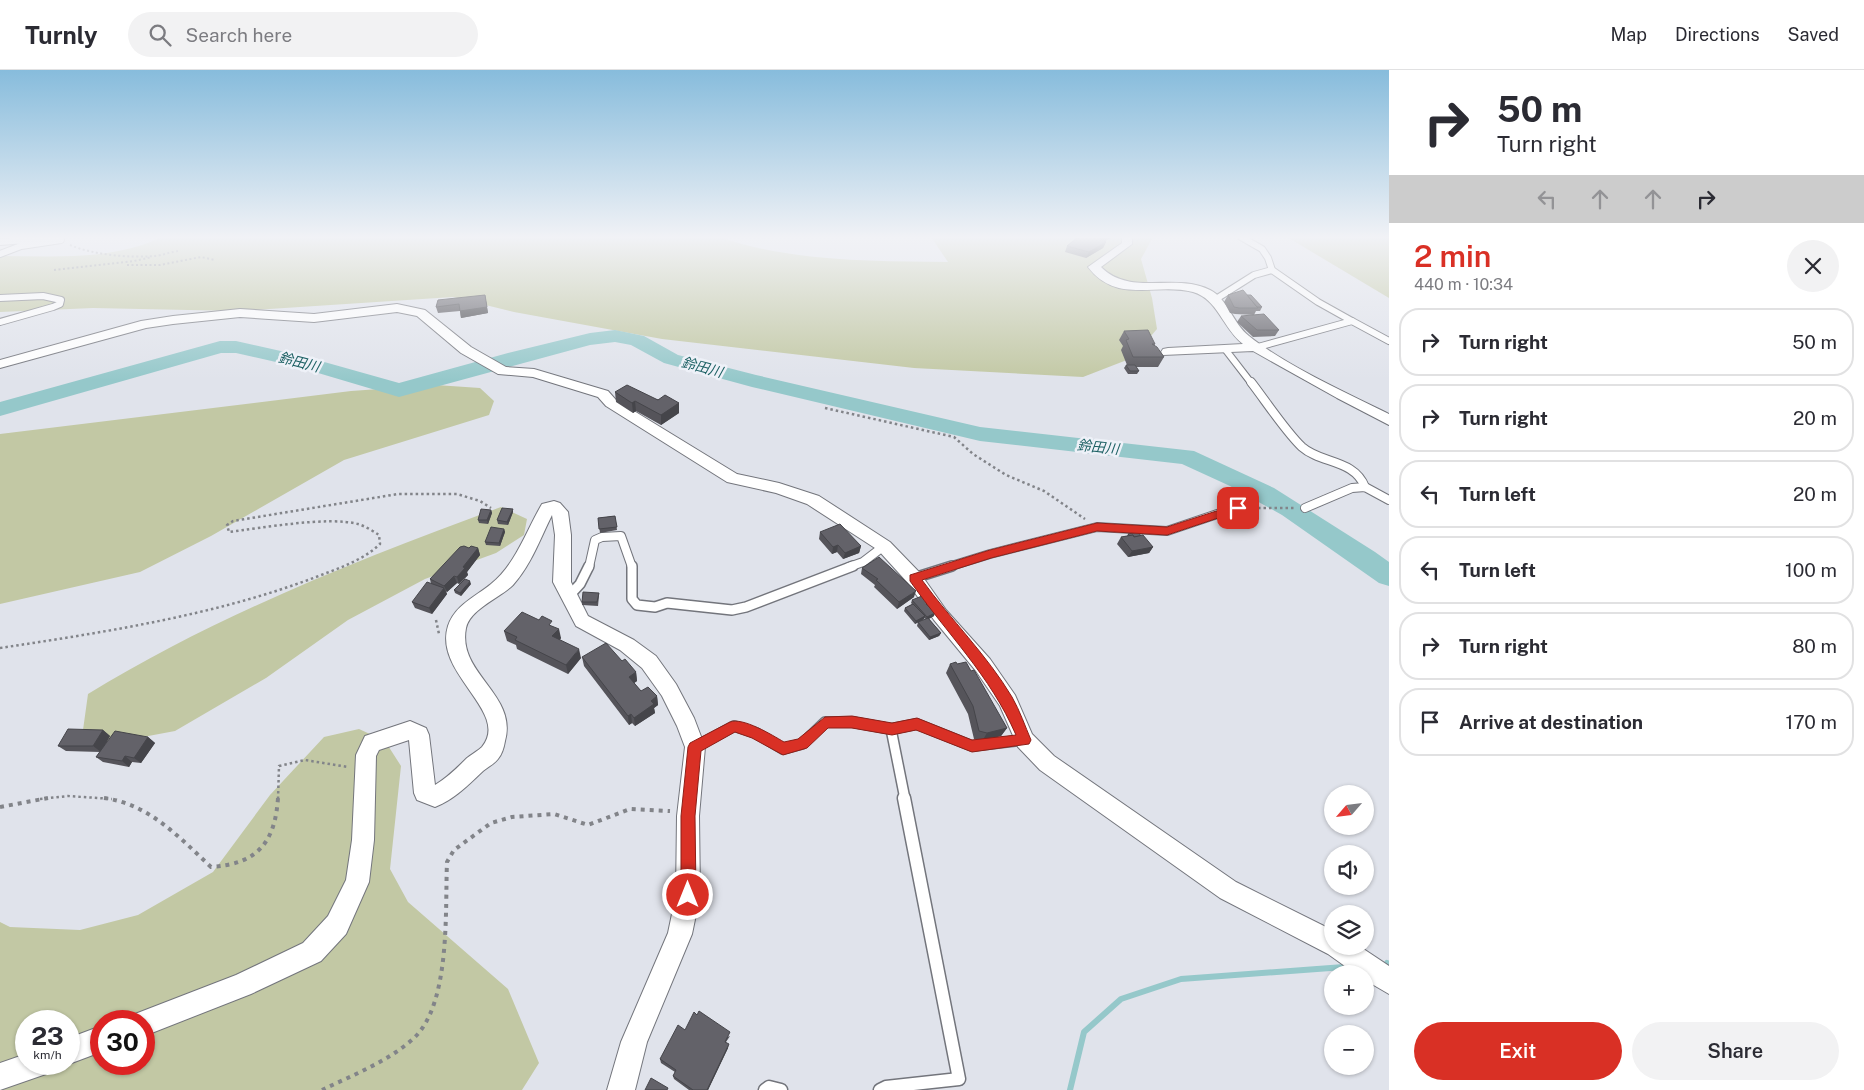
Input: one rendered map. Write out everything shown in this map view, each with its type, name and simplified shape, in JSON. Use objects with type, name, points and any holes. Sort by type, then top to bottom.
[{"type":"street","points":[[1125,285],[1203,291],[1216,299],[1228,322],[1243,338],[1339,395],[1389,420]]},
{"type":"street","points":[[0,364],[144,324],[173,320],[240,313],[314,318],[397,308],[421,313],[439,330],[466,350],[503,371],[534,373],[603,394],[611,403],[732,478],[779,488],[813,500],[857,527],[884,546],[914,578],[940,615],[984,665],[1008,702],[1025,740],[1047,763],[1228,890],[1324,939]]},
{"type":"street","points":[[1168,352],[1258,347]]},
{"type":"street","points":[[155,1019],[242,985],[312,952],[337,925],[357,882],[363,840],[366,755],[372,743],[410,730],[419,735],[425,792],[435,797],[453,788],[492,750],[499,721],[493,705],[462,668],[454,644],[457,626],[464,614],[500,586],[525,556],[548,508],[554,507],[560,512],[563,536],[562,582],[568,597],[582,621],[627,645],[649,662],[669,690],[687,724],[694,747],[688,812],[688,895],[680,934],[634,1042],[621,1090]]},
{"type":"street","points":[[1350,955],[1389,981]]},
{"type":"street","points":[[0,1077],[15,1072]]},
{"type":"lane","points":[[1216,299],[1238,285]]},
{"type":"lane","points":[[1293,285],[1318,302],[1389,341]]},
{"type":"lane","points":[[1233,288],[1241,292]]},
{"type":"lane","points":[[0,298],[43,296],[61,300],[60,304],[53,308],[0,322]]},
{"type":"lane","points":[[1258,347],[1352,321]]},
{"type":"lane","points":[[1225,349],[1302,447],[1313,455],[1352,469],[1364,481],[1365,487]]},
{"type":"lane","points":[[1305,508],[1352,488],[1365,487],[1389,500]]},
{"type":"lane","points":[[914,578],[990,554],[1097,527],[1167,531],[1238,508]]},
{"type":"lane","points":[[568,597],[581,586],[590,568],[594,540],[602,537],[621,536],[624,538],[633,569],[632,599],[637,606],[655,607],[667,603],[732,610],[746,607],[863,562],[884,546]]},
{"type":"lane","points":[[694,747],[734,726],[756,734],[783,749],[802,744],[825,722],[852,722],[892,729],[917,724],[972,746],[1025,740]]},
{"type":"lane","points":[[880,1090],[886,1087],[959,1079],[892,729]]},
{"type":"lane","points":[[765,1090],[769,1088],[781,1090]]},
{"type":"path","points":[[825,408],[954,438],[973,454],[1006,475],[1044,491],[1097,527]]},
{"type":"path","points":[[0,648],[49,641],[229,605],[287,589],[338,569],[374,551],[380,544],[379,535],[359,524],[340,522],[288,525],[229,532],[227,525],[233,521],[398,494],[457,494],[480,501],[491,508]]},
{"type":"path","points":[[1238,508],[1305,508]]},
{"type":"path","points":[[0,807],[41,797],[85,794],[111,798],[140,809],[171,828],[211,868],[228,867],[240,864],[256,853],[274,828],[279,766],[295,759],[366,770]]},
{"type":"path","points":[[322,1090],[394,1053],[422,1030],[435,998],[442,962],[447,862],[454,850],[491,822],[512,817],[554,814],[588,825],[630,810],[688,812]]},
{"type":"green space","points":[[0,285],[1148,285],[1157,329],[1132,358],[1083,377],[914,368],[662,339],[514,312],[453,297],[237,311],[93,308],[0,312]]},
{"type":"green space","points":[[1367,285],[1389,285],[1389,298]]},
{"type":"green space","points":[[436,385],[480,388],[494,401],[489,415],[344,460],[211,536],[140,572],[0,604],[0,434],[351,391]]},
{"type":"green space","points":[[501,507],[527,519],[524,535],[496,553],[425,579],[348,620],[266,678],[175,731],[111,743],[83,730],[88,694],[137,665],[290,590],[395,547]]},
{"type":"green space","points":[[359,729],[385,741],[401,766],[390,869],[408,902],[508,989],[539,1063],[522,1090],[0,1090],[0,922],[10,927],[80,930],[138,915],[213,872],[270,795],[324,737]]},
{"type":"building","points":[[1243,290],[1258,308],[1234,307],[1228,295]]},
{"type":"building","points":[[485,295],[487,307],[460,311],[459,304],[436,307],[438,300]]},
{"type":"building","points":[[1247,295],[1251,295],[1262,307],[1257,307]]},
{"type":"building","points":[[1264,314],[1279,330],[1257,330],[1241,316]]},
{"type":"building","points":[[1148,330],[1155,344],[1152,344],[1157,347],[1164,357],[1133,357],[1126,340],[1129,339],[1124,331]]},
{"type":"building","points":[[1126,365],[1135,365],[1139,371],[1130,371]]},
{"type":"building","points":[[627,385],[658,400],[665,395],[679,403],[661,415],[635,401],[632,403],[615,392]]},
{"type":"building","points":[[502,508],[513,509],[507,522],[497,520]]},
{"type":"building","points":[[481,509],[491,510],[487,520],[478,520]]},
{"type":"building","points":[[615,516],[617,527],[599,529],[598,518]]},
{"type":"building","points":[[840,524],[861,546],[845,553],[838,545],[833,547],[820,532]]},
{"type":"building","points":[[491,527],[504,529],[499,543],[485,542]]},
{"type":"building","points":[[1138,532],[1141,536],[1134,537],[1128,534]]},
{"type":"building","points":[[1133,535],[1134,537],[1143,535],[1153,547],[1132,551],[1121,537]]},
{"type":"building","points":[[460,547],[478,548],[457,577],[454,576],[444,586],[430,579]]},
{"type":"building","points":[[879,557],[916,591],[899,602],[876,580],[878,579],[862,568]]},
{"type":"building","points":[[465,579],[470,581],[460,593],[454,590]]},
{"type":"building","points":[[427,582],[444,588],[429,608],[412,602]]},
{"type":"building","points":[[583,592],[599,593],[597,602],[582,602]]},
{"type":"building","points":[[922,596],[928,603],[926,604],[935,613],[927,617],[912,600]]},
{"type":"building","points":[[913,604],[925,616],[916,621],[905,608]]},
{"type":"building","points":[[522,612],[539,620],[542,616],[552,621],[549,625],[559,629],[552,636],[579,649],[566,665],[515,640],[517,637],[504,631]]},
{"type":"building","points":[[928,618],[941,633],[930,637],[918,622]]},
{"type":"building","points":[[606,643],[622,661],[625,659],[636,672],[629,677],[641,691],[648,687],[657,696],[651,701],[654,704],[634,718],[631,714],[628,716],[582,657]]},
{"type":"building","points":[[956,662],[957,664],[966,662],[971,671],[974,670],[1007,728],[987,733],[979,731],[973,706],[950,664]]},
{"type":"building","points":[[68,729],[103,730],[93,746],[58,746]]},
{"type":"building","points":[[115,731],[148,737],[134,758],[125,756],[122,761],[96,757]]},
{"type":"building","points":[[699,1011],[730,1032],[725,1042],[729,1044],[707,1090],[693,1090],[673,1076],[676,1070],[660,1059],[678,1025],[685,1030],[694,1012],[697,1015]]},
{"type":"building","points":[[651,1078],[668,1088],[667,1090],[645,1090]]},
{"type":"waterway","name":"鈴田川","points":[[0,409],[220,347],[236,347],[303,362],[399,390],[508,359],[590,339],[615,336],[637,340],[671,359],[752,381],[980,434],[1186,457],[1213,467],[1291,509],[1342,542],[1389,576]]},
{"type":"waterway","points":[[1070,1090],[1084,1032],[1121,999],[1181,979],[1324,968]]},
{"type":"route","points":[[688,895],[688,816],[694,747],[708,742],[734,726],[756,734],[783,749],[802,744],[825,722],[852,722],[892,729],[917,724],[972,746],[1025,740],[1008,702],[984,665],[940,615],[914,578],[990,554],[1097,527],[1167,531],[1238,508]]}]
